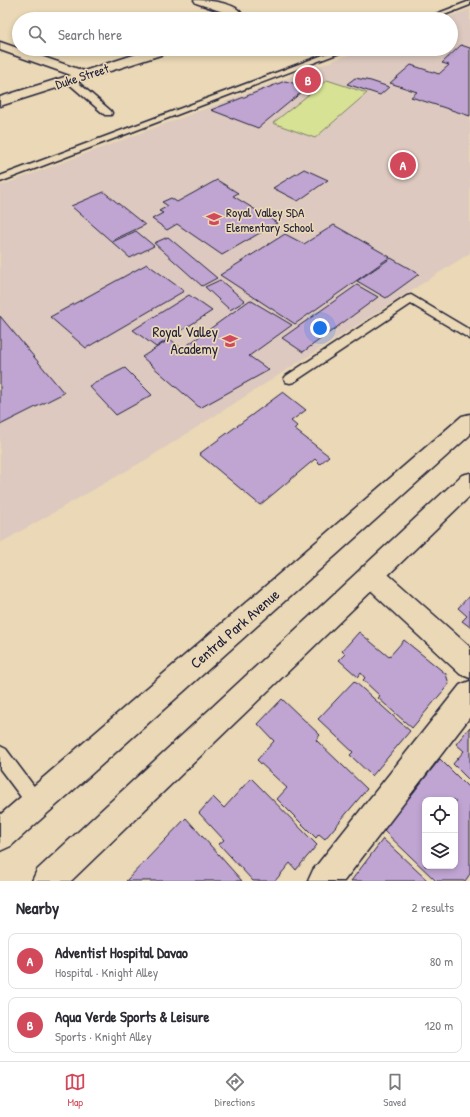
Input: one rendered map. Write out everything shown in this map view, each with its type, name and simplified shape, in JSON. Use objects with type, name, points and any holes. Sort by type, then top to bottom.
[{"type":"street","points":[[200,0],[233,12]]},
{"type":"street","points":[[0,46],[12,50]]},
{"type":"street","points":[[29,56],[84,75]]},
{"type":"street","name":"Duke Street","points":[[0,102],[143,56]]},
{"type":"street","name":"Central Park Avenue","points":[[0,835],[470,422]]},
{"type":"street","points":[[48,881],[470,482]]},
{"type":"street","points":[[371,575],[470,665]]},
{"type":"street","points":[[324,881],[470,695]]},
{"type":"lane","points":[[446,12],[470,3]]},
{"type":"lane","points":[[0,179],[327,56]]},
{"type":"lane","points":[[70,80],[108,113]]},
{"type":"lane","points":[[290,379],[411,299],[470,335]]},
{"type":"lane","points":[[0,755],[36,803]]},
{"type":"shaded area","points":[[470,9],[470,253],[147,459],[0,543],[0,186],[345,56],[458,56],[458,13]]},
{"type":"green space","points":[[327,80],[367,93],[315,138],[273,123]]},
{"type":"building","points":[[461,45],[470,48],[470,116],[411,97],[417,92],[390,83],[411,65],[439,74],[449,65],[442,63],[449,56],[458,56],[458,48]]},
{"type":"building","points":[[355,78],[389,87],[380,95],[347,84]]},
{"type":"building","points":[[285,81],[308,87],[258,128],[211,110]]},
{"type":"building","points":[[304,169],[328,180],[298,201],[273,188]]},
{"type":"building","points":[[217,180],[238,193],[233,196],[277,223],[222,255],[177,224],[167,230],[152,219],[163,213],[159,211],[168,206],[162,202],[171,198],[177,202]]},
{"type":"building","points":[[104,192],[145,225],[111,241],[71,206]]},
{"type":"building","points":[[334,225],[390,257],[295,324],[220,275],[285,234],[304,244]]},
{"type":"building","points":[[136,231],[154,246],[130,258],[112,242]]},
{"type":"building","points":[[168,237],[217,278],[202,286],[154,243]]},
{"type":"building","points":[[391,258],[419,274],[386,298],[357,281]]},
{"type":"building","points":[[147,264],[184,291],[86,348],[50,317]]},
{"type":"building","points":[[220,280],[245,301],[230,310],[205,287]]},
{"type":"building","points":[[357,285],[378,297],[303,352],[282,338]]},
{"type":"building","points":[[189,295],[212,311],[156,347],[133,330]]},
{"type":"building","points":[[250,300],[292,325],[249,356],[269,370],[200,408],[142,357],[170,339],[182,349]]},
{"type":"building","points":[[0,316],[64,393],[0,425]]},
{"type":"building","points":[[125,368],[152,395],[116,415],[89,386]]},
{"type":"building","points":[[283,392],[306,410],[291,421],[297,426],[294,429],[329,456],[320,464],[315,459],[260,505],[199,454]]},
{"type":"building","points":[[470,595],[470,627],[462,621],[467,616],[458,608]]},
{"type":"building","points":[[359,632],[389,657],[404,640],[446,674],[449,684],[412,728],[378,698],[380,696],[363,680],[365,678],[361,673],[358,677],[339,660],[345,654],[342,651]]},
{"type":"building","points":[[354,681],[410,731],[372,776],[350,755],[353,752],[318,719]]},
{"type":"building","points":[[282,699],[320,735],[316,740],[367,789],[325,839],[319,834],[316,838],[277,799],[287,788],[257,760],[274,741],[258,724]]},
{"type":"building","points":[[470,727],[470,781],[453,764],[464,751],[456,744]]},
{"type":"building","points":[[440,759],[470,789],[470,874],[465,881],[436,881],[424,869],[458,869],[458,797],[422,797],[422,868],[383,830]]},
{"type":"building","points":[[251,778],[317,845],[296,870],[290,863],[275,881],[253,881],[219,844],[224,840],[199,813],[213,797],[224,808]]},
{"type":"building","points":[[186,818],[242,881],[126,881]]},
{"type":"building","points":[[383,839],[428,881],[351,881]]},
{"type":"place","name":"Aqua Verde Sports & Leisure","points":[[308,80]]},
{"type":"place","name":"Adventist Hospital Davao","points":[[403,165]]},
{"type":"place","name":"Royal Valley SDA Elementary School","points":[[214,219]]},
{"type":"place","name":"Royal Valley Academy","points":[[230,341]]}]
